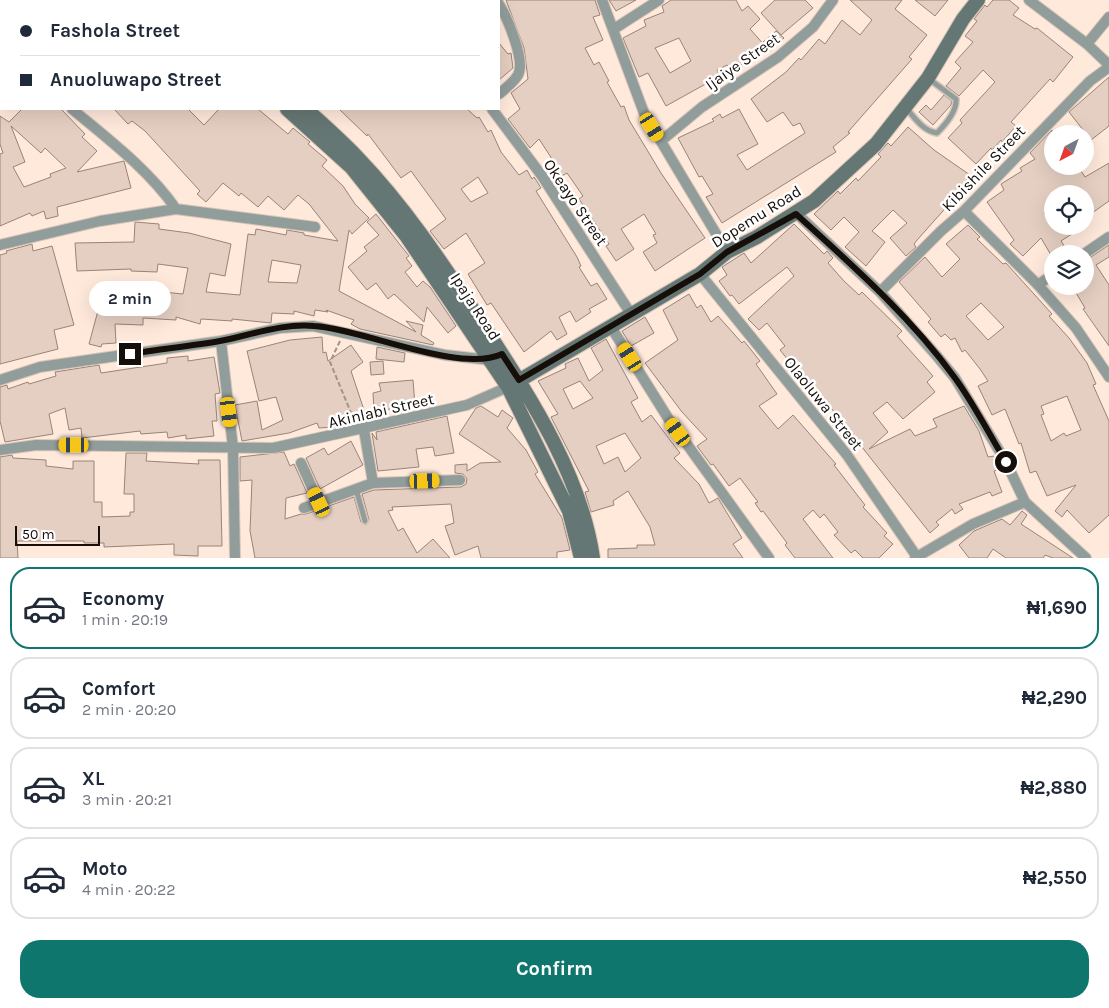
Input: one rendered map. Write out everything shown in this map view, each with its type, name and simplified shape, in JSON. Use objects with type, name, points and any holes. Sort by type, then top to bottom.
[{"type":"main road","name":"Dopemu Road","points":[[514,384],[700,274],[727,252],[796,214],[839,181],[876,144],[906,107],[928,78],[963,19],[978,0]]},
{"type":"main road","name":"Ipaja Road","points":[[288,110],[351,167],[496,357]]},
{"type":"main road","name":"Ipaja Road","points":[[307,110],[359,159],[417,230],[560,455],[584,514],[593,558]]},
{"type":"main road","name":"Ipaja Road","points":[[514,384],[569,511],[581,558]]},
{"type":"street","points":[[602,0],[614,29],[618,50],[644,113],[727,252]]},
{"type":"street","points":[[614,29],[659,0]]},
{"type":"street","name":"Ijaiye Street","points":[[661,141],[702,107],[778,57],[813,27],[833,0]]},
{"type":"street","points":[[1029,0],[1088,44],[1109,66]]},
{"type":"street","points":[[500,8],[513,32],[520,68],[519,74],[500,93]]},
{"type":"street","points":[[1088,44],[1109,17]]},
{"type":"street","name":"Kibishile Street","points":[[880,292],[941,231],[964,211],[1077,94],[1109,66]]},
{"type":"street","points":[[73,110],[141,170],[167,196],[176,208]]},
{"type":"street","name":"Okeayo Street","points":[[493,110],[542,176],[631,314]]},
{"type":"street","points":[[0,245],[100,221],[176,208],[315,227]]},
{"type":"street","points":[[964,211],[1038,285],[1076,328],[1109,377]]},
{"type":"street","points":[[796,214],[880,292],[956,378],[1006,462],[1026,502],[1086,558]]},
{"type":"street","points":[[1094,247],[1109,237]]},
{"type":"street","name":"Olaoluwa Street","points":[[700,274],[847,455],[916,558]]},
{"type":"street","points":[[1038,285],[1044,281]]},
{"type":"street","points":[[0,380],[40,367],[313,326],[344,331],[444,356],[496,357]]},
{"type":"street","points":[[611,327],[668,418],[767,557]]},
{"type":"street","points":[[221,341],[233,448],[235,558]]},
{"type":"street","name":"Akinlabi Street","points":[[0,450],[36,445],[274,448],[468,405],[514,384]]},
{"type":"street","points":[[361,430],[373,483]]},
{"type":"street","points":[[301,463],[319,502]]},
{"type":"street","points":[[304,508],[373,483],[460,480]]},
{"type":"street","points":[[916,558],[973,524],[1026,502]]},
{"type":"lane","points":[[906,107],[930,132],[937,133],[941,129],[956,108],[956,99],[928,78]]},
{"type":"lane","points":[[356,489],[365,520]]},
{"type":"path","points":[[344,331],[330,362],[361,430]]},
{"type":"building","points":[[506,0],[595,0],[600,15],[593,17],[603,40],[585,48],[594,65],[599,62],[609,81],[607,82],[621,107],[624,106],[629,120],[661,173],[705,238],[655,271],[643,252],[657,243],[653,235],[656,234],[644,214],[621,229],[634,249],[616,261],[606,246],[609,244],[579,199],[583,196],[567,173],[553,181],[546,170],[556,165],[539,139],[530,148],[508,119],[520,109],[511,93],[528,79],[524,48]]},
{"type":"building","points":[[609,0],[636,0],[616,11]]},
{"type":"building","points":[[671,0],[736,0],[742,11],[748,6],[760,19],[750,29],[766,47],[753,59],[731,70],[727,65],[717,70],[720,76],[666,106],[648,73],[639,77],[623,38],[646,26],[644,20],[664,12],[662,6]],"holes":[[[679,38],[691,61],[670,73],[655,48]]]},
{"type":"building","points":[[775,0],[805,0],[813,8],[781,35],[761,13]]},
{"type":"building","points":[[850,0],[902,0],[895,9],[927,35],[909,57],[912,59],[848,132],[850,133],[833,147],[836,152],[722,223],[706,197],[713,194],[702,176],[699,177],[678,138],[714,121],[712,119],[720,114],[722,118],[739,109],[758,144],[737,155],[747,170],[805,133],[800,123],[793,126],[783,112],[767,122],[751,99],[786,72],[799,58],[801,60],[819,39],[825,44],[842,20],[860,35],[872,20]]},
{"type":"building","points":[[915,0],[948,0],[935,16]]},
{"type":"building","points":[[993,0],[1009,0],[1019,8],[1013,15],[1035,29],[1037,28],[1073,57],[1053,82],[1050,79],[1011,122],[1016,126],[1002,142],[1001,140],[992,150],[991,148],[976,164],[948,138],[962,123],[960,120],[995,82],[983,70],[959,96],[946,86],[961,68],[955,62],[973,42],[965,36],[977,21],[974,19],[985,5],[987,7]]},
{"type":"building","points":[[776,31],[784,38],[769,51],[763,42]]},
{"type":"building","points":[[500,44],[508,54],[511,53],[513,68],[500,79]]},
{"type":"building","points":[[1109,77],[1109,126],[1094,138],[1094,125],[1079,125],[1069,112]]},
{"type":"building","points":[[944,95],[952,101],[951,105],[933,125],[919,112],[926,105],[931,110]]},
{"type":"building","points":[[21,110],[62,110],[85,134],[82,137],[97,151],[77,172],[124,161],[131,188],[57,207],[58,216],[46,219],[44,211],[32,216],[30,213],[0,226],[0,154],[3,153],[0,144],[0,116],[9,122]],"holes":[[[11,126],[41,153],[45,148],[66,168],[50,174],[51,177],[24,187],[13,167],[25,162]]]},
{"type":"building","points":[[115,110],[189,110],[204,125],[218,110],[259,110],[288,134],[293,128],[327,160],[322,166],[343,186],[355,204],[369,218],[352,234],[349,230],[339,291],[416,332],[406,321],[423,325],[421,335],[434,343],[433,345],[360,329],[351,324],[354,320],[326,310],[328,312],[315,310],[314,316],[294,311],[294,314],[272,313],[271,323],[232,319],[232,321],[201,319],[200,324],[176,317],[176,320],[143,318],[143,325],[115,324],[116,343],[102,344],[101,347],[89,344],[99,307],[122,313],[123,288],[183,294],[188,268],[158,264],[157,272],[131,271],[131,269],[77,271],[75,243],[134,242],[135,222],[159,224],[159,229],[189,233],[231,244],[225,276],[210,273],[206,292],[240,295],[248,234],[255,235],[256,229],[286,235],[287,230],[338,241],[309,204],[298,195],[284,210],[268,196],[258,207],[241,193],[239,196],[223,183],[206,202],[197,194],[200,191],[145,131],[132,121],[128,124]],"holes":[[[272,260],[301,265],[297,283],[268,282]]]},
{"type":"building","points":[[340,110],[468,110],[477,118],[479,117],[488,132],[491,130],[501,152],[519,175],[527,170],[532,179],[534,177],[541,188],[536,191],[577,257],[581,266],[579,267],[591,286],[597,283],[607,299],[589,309],[591,312],[576,322],[570,311],[559,317],[567,334],[557,340],[551,331],[524,352],[491,303],[487,305],[468,274],[485,263],[466,233],[444,249],[430,231],[446,219],[411,171],[401,178],[368,134],[367,136]],"holes":[[[478,177],[488,193],[471,202],[461,189]]]},
{"type":"building","points":[[908,127],[934,150],[970,175],[951,202],[914,244],[916,247],[906,256],[890,238],[907,223],[893,210],[872,231],[885,242],[866,266],[845,247],[859,232],[844,217],[831,230],[814,214],[838,191],[840,194],[856,178],[858,181],[881,157],[878,154],[888,143],[891,146]]},
{"type":"building","points":[[1044,138],[1044,175],[1084,175],[1085,177],[1094,175],[1094,172],[1109,163],[1109,201],[1094,212],[1094,185],[1044,185],[1044,235],[1070,235],[1061,241],[1064,245],[1045,245],[1041,238],[1023,256],[1010,244],[1014,240],[987,202],[1004,190],[1001,184],[1022,171],[1020,168],[1035,159],[1030,153]]},
{"type":"building","points":[[376,214],[409,256],[406,258],[412,266],[405,272],[417,287],[423,281],[430,287],[456,326],[448,333],[427,307],[424,322],[394,294],[388,299],[376,283],[367,290],[348,267],[367,251],[364,247],[379,235],[367,222]]},
{"type":"building","points":[[794,224],[824,254],[827,251],[833,258],[828,263],[844,281],[859,295],[862,292],[902,331],[897,336],[933,376],[927,382],[935,392],[903,419],[887,402],[873,413],[888,432],[869,449],[910,429],[915,436],[937,427],[933,419],[964,406],[979,431],[988,457],[994,456],[998,470],[994,471],[1002,492],[992,496],[990,492],[959,504],[963,509],[955,514],[952,509],[936,522],[939,525],[930,533],[800,369],[797,371],[780,350],[785,346],[767,323],[759,330],[748,319],[794,276],[787,267],[739,304],[732,295],[730,296],[719,281],[727,275],[722,267],[744,253],[751,263]]},
{"type":"building","points":[[968,225],[980,237],[977,239],[1003,264],[1006,263],[1052,314],[1049,316],[1069,338],[1087,363],[1096,384],[1093,385],[1109,421],[1109,515],[1089,533],[1067,510],[1062,517],[1055,511],[1076,485],[1047,496],[1036,471],[1030,473],[1021,443],[1019,444],[1005,409],[992,415],[978,386],[988,381],[980,369],[965,350],[962,352],[955,338],[951,340],[945,334],[941,337],[928,322],[931,319],[899,282],[925,257],[942,277],[960,259],[946,244]],"holes":[[[981,303],[1004,327],[988,340],[966,316]],[[1067,396],[1081,430],[1066,436],[1064,433],[1051,441],[1041,415],[1044,414],[1041,406]]]},
{"type":"building","points":[[32,244],[33,251],[52,246],[74,325],[54,330],[58,349],[0,364],[0,255],[7,253],[6,251]]},
{"type":"building","points":[[1109,245],[1109,257],[1096,265],[1109,285],[1109,346],[1083,309],[1085,308],[1077,295],[1094,295],[1094,255]]},
{"type":"building","points":[[689,294],[697,308],[701,305],[711,322],[718,316],[742,343],[744,341],[760,361],[756,364],[777,394],[759,406],[778,429],[793,415],[836,464],[834,465],[865,505],[863,507],[887,533],[884,536],[893,544],[879,558],[863,558],[855,550],[851,553],[834,535],[838,532],[824,514],[820,518],[813,510],[803,519],[833,558],[795,558],[785,545],[787,543],[763,511],[761,512],[755,503],[758,502],[740,478],[729,486],[697,446],[707,439],[682,412],[645,363],[678,340],[663,310]]},
{"type":"building","points":[[645,317],[654,333],[631,346],[622,331]]},
{"type":"building","points":[[322,337],[323,353],[326,352],[328,361],[351,345],[363,362],[351,371],[365,413],[345,417],[347,423],[334,427],[319,428],[317,423],[289,433],[242,441],[235,405],[257,401],[262,430],[283,420],[276,397],[259,401],[247,351],[290,340]]},
{"type":"building","points":[[606,339],[638,398],[631,402],[642,422],[651,415],[680,453],[674,458],[699,484],[709,503],[718,498],[742,538],[733,544],[743,558],[608,558],[608,549],[637,548],[637,545],[655,545],[650,527],[628,491],[613,501],[614,505],[591,512],[585,492],[589,491],[551,417],[558,414],[538,381],[566,368],[565,364],[578,358],[589,381],[603,370],[591,348]],"holes":[[[580,381],[593,398],[573,409],[563,389]],[[625,433],[641,458],[625,472],[618,457],[604,464],[596,446]]]},
{"type":"building","points":[[377,347],[405,353],[404,362],[376,359]]},
{"type":"building","points":[[188,356],[188,361],[214,357],[220,393],[215,394],[217,421],[212,421],[214,436],[186,439],[186,435],[168,438],[167,432],[141,434],[140,431],[82,438],[81,428],[69,430],[65,408],[49,414],[53,434],[5,442],[0,421],[0,387],[7,385],[8,389],[28,382],[29,384],[56,376],[55,372],[99,365],[101,373],[167,363],[167,358]]},
{"type":"building","points":[[383,361],[384,374],[371,375],[370,362]]},
{"type":"building","points":[[413,380],[415,406],[374,411],[373,393],[381,391],[379,383]]},
{"type":"building","points":[[481,406],[498,417],[502,410],[513,418],[507,428],[526,450],[538,472],[535,474],[562,518],[570,550],[557,552],[557,558],[481,558],[478,546],[455,555],[445,526],[454,523],[451,504],[392,507],[393,510],[388,511],[398,531],[403,528],[417,553],[433,539],[450,558],[255,558],[250,531],[252,480],[240,481],[240,457],[284,452],[290,466],[294,464],[307,493],[286,498],[285,519],[306,514],[354,497],[361,522],[366,525],[369,520],[362,494],[374,490],[461,487],[466,484],[467,479],[463,474],[455,473],[455,465],[467,464],[467,471],[480,463],[501,462],[459,434],[476,408]]},
{"type":"building","points":[[447,416],[454,453],[435,456],[433,447],[416,449],[419,467],[378,471],[372,433],[377,440],[376,432]]},
{"type":"building","points":[[351,441],[363,465],[320,489],[306,458],[324,448],[328,455]]},
{"type":"building","points":[[126,453],[147,453],[146,461],[199,464],[198,460],[220,460],[222,546],[198,546],[198,556],[174,555],[174,544],[104,547],[104,543],[84,543],[84,541],[17,541],[18,558],[0,558],[0,457],[12,455],[13,458],[46,460],[46,466],[73,469],[73,461],[94,461],[94,502],[102,502],[102,517],[130,516],[130,512],[134,512],[134,494],[124,494]]},
{"type":"building","points":[[1022,511],[1027,515],[1021,524],[1073,558],[1053,558],[1045,555],[1043,558],[1006,558],[993,549],[987,558],[969,558],[959,545],[974,531],[1002,519],[1010,525]]},
{"type":"route","points":[[130,354],[221,341],[280,328],[313,326],[344,331],[444,356],[490,360],[502,354],[519,380],[700,274],[727,252],[796,214],[880,292],[956,378],[1006,462]]}]
